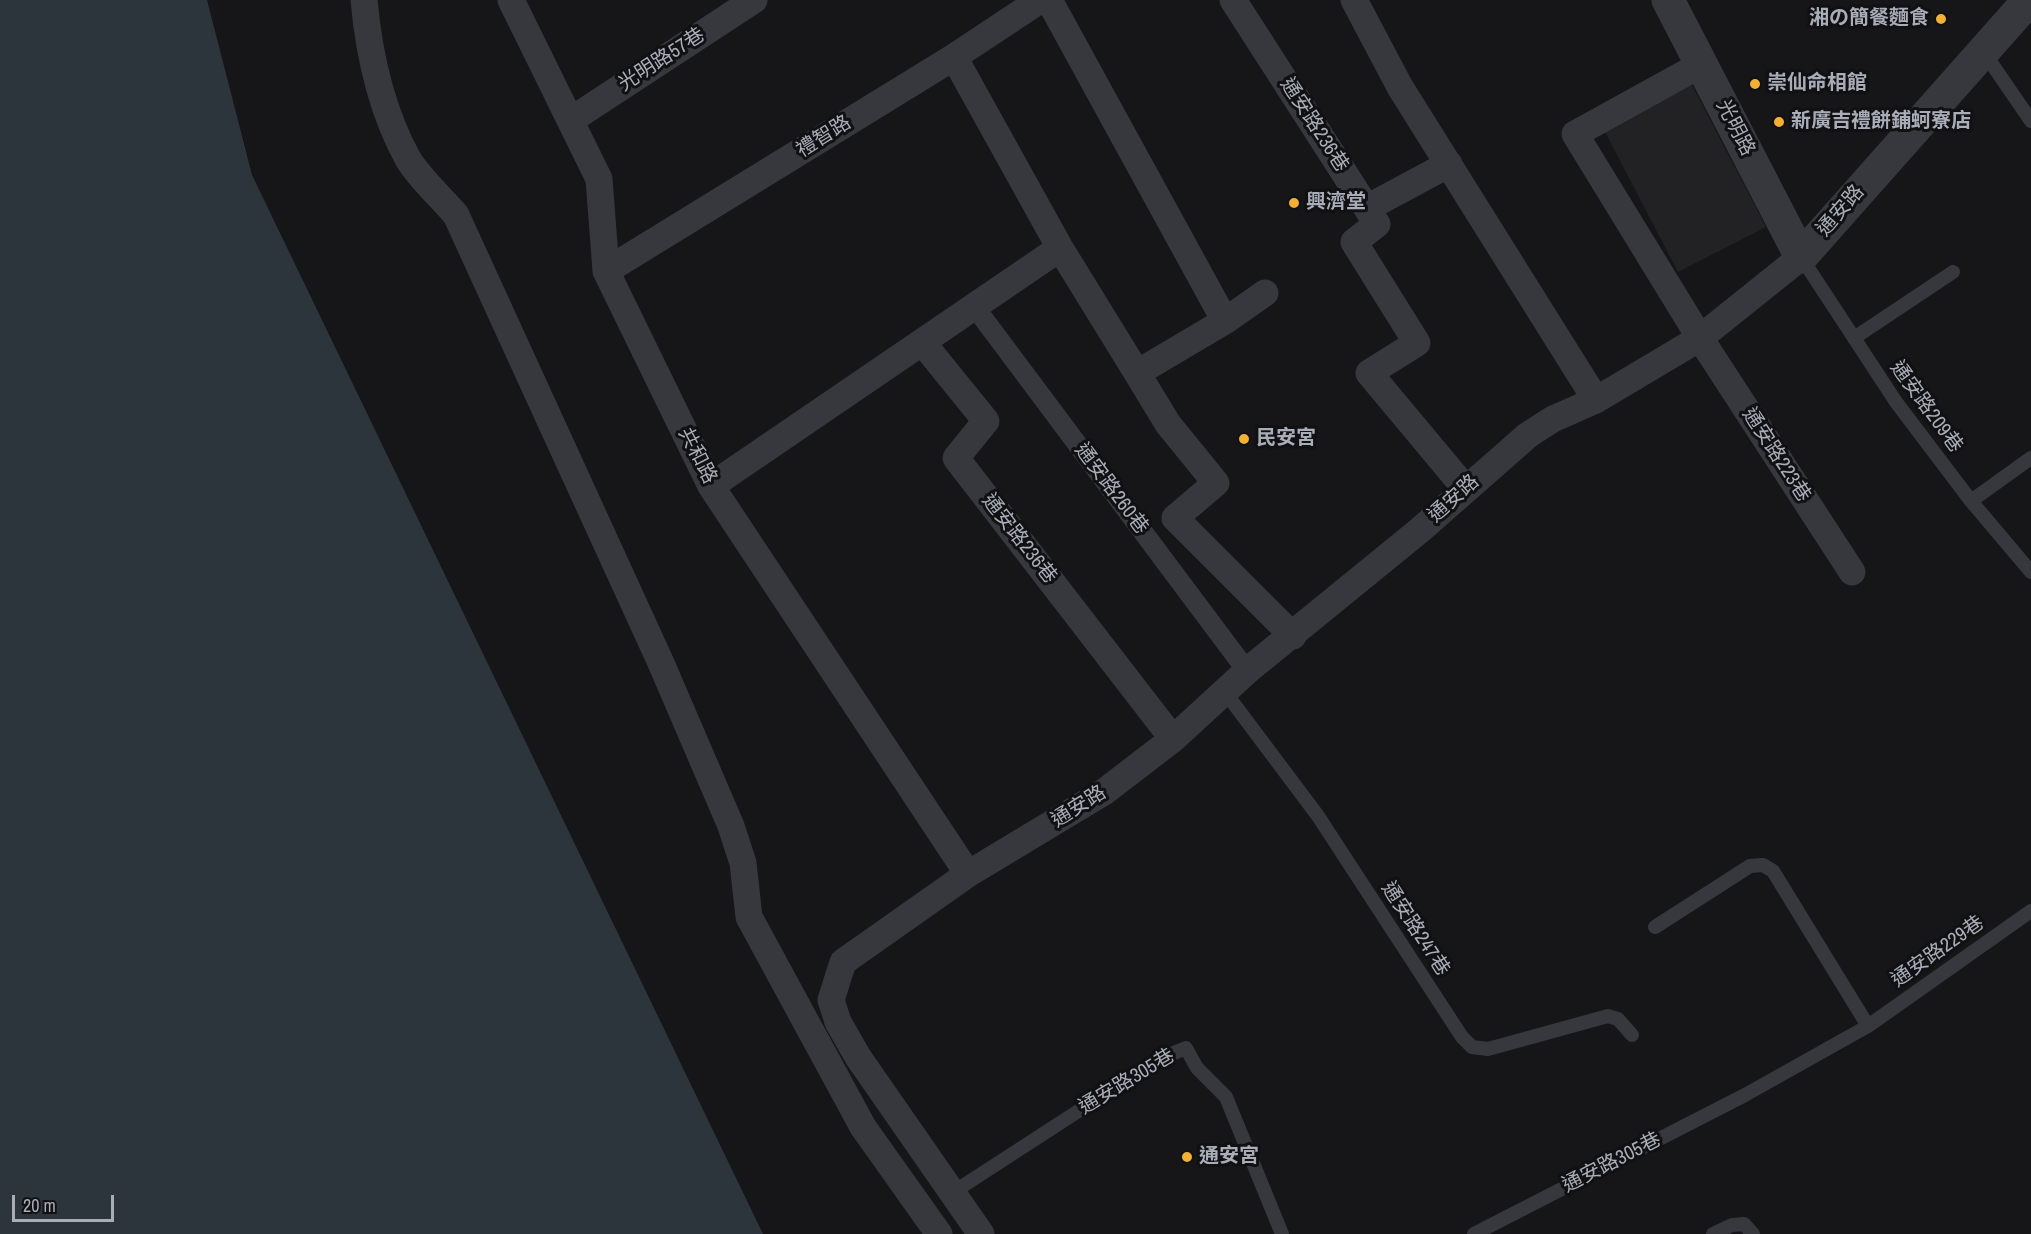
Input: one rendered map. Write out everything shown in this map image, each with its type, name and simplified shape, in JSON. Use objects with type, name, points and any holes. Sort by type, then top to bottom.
[{"type":"street","points":[[364,0],[369,53],[384,102],[409,160],[456,215],[656,652],[731,826],[743,863],[750,917],[792,977],[863,1127],[939,1234]]},
{"type":"street","name":"共和路","points":[[511,0],[599,179],[606,271],[711,486],[968,874]]},
{"type":"street","name":"光明路57巷","points":[[571,120],[754,0]]},
{"type":"street","name":"禮智路","points":[[606,271],[954,57],[1040,0]]},
{"type":"street","points":[[1049,0],[1225,321]]},
{"type":"street","name":"通安路236巷","points":[[1233,0],[1377,224],[1354,242],[1417,343],[1369,373],[1465,488]]},
{"type":"street","points":[[1354,0],[1400,87],[1596,400]]},
{"type":"street","name":"光明路","points":[[1668,0],[1801,257]]},
{"type":"street","name":"通安路","points":[[952,1193],[858,1057],[838,1022],[831,1000],[843,962],[968,874],[1104,792],[1173,739],[1247,671],[1293,636],[1528,435],[1553,419],[1596,400],[1700,338],[1801,257],[2029,0]]},
{"type":"street","points":[[954,57],[1060,248],[1168,424],[1216,483],[1175,518],[1293,636]]},
{"type":"street","name":"通安路223巷","points":[[1702,64],[1575,134],[1700,338],[1852,572]]},
{"type":"street","points":[[1367,208],[1449,164]]},
{"type":"street","points":[[711,486],[1060,248]]},
{"type":"street","points":[[1137,373],[1225,321],[1265,293]]},
{"type":"street","name":"通安路260巷","points":[[974,306],[1247,671]]},
{"type":"street","name":"通安路236巷","points":[[922,342],[986,421],[956,458],[1173,739]]},
{"type":"street","points":[[952,1193],[981,1234]]},
{"type":"lane","points":[[1983,51],[2031,121]]},
{"type":"lane","name":"通安路209巷","points":[[1801,257],[1896,402],[1971,501],[2031,572]]},
{"type":"lane","points":[[1854,338],[1953,273]]},
{"type":"lane","points":[[1971,501],[2031,458]]},
{"type":"lane","name":"通安路247巷","points":[[1225,692],[1318,816],[1462,1037],[1472,1047],[1488,1049],[1608,1016],[1618,1019],[1632,1035]]},
{"type":"lane","points":[[1655,927],[1750,866],[1763,865],[1773,871],[1868,1026]]},
{"type":"lane","name":"通安路229巷","points":[[1868,1026],[2031,911]]},
{"type":"lane","name":"通安路305巷","points":[[1474,1234],[1686,1126],[1868,1026]]},
{"type":"lane","name":"通安路305巷","points":[[952,1193],[1157,1060],[1186,1048],[1197,1068],[1226,1097],[1282,1234]]},
{"type":"lane","points":[[1713,1234],[1732,1225],[1744,1224],[1753,1234]]},
{"type":"shaded area","points":[[0,0],[207,0],[252,175],[763,1234],[0,1234]]},
{"type":"shaded area","points":[[1692,85],[1766,227],[1678,272],[1604,130]]},
{"type":"place","name":"湘の簡餐麵食","points":[[1941,19]]},
{"type":"place","name":"崇仙命相館","points":[[1755,84]]},
{"type":"place","name":"新廣吉禮餅鋪蚵寮店","points":[[1779,122]]},
{"type":"place","name":"興濟堂","points":[[1294,203]]},
{"type":"place","name":"民安宮","points":[[1244,439]]},
{"type":"place","name":"通安宮","points":[[1187,1157]]}]
